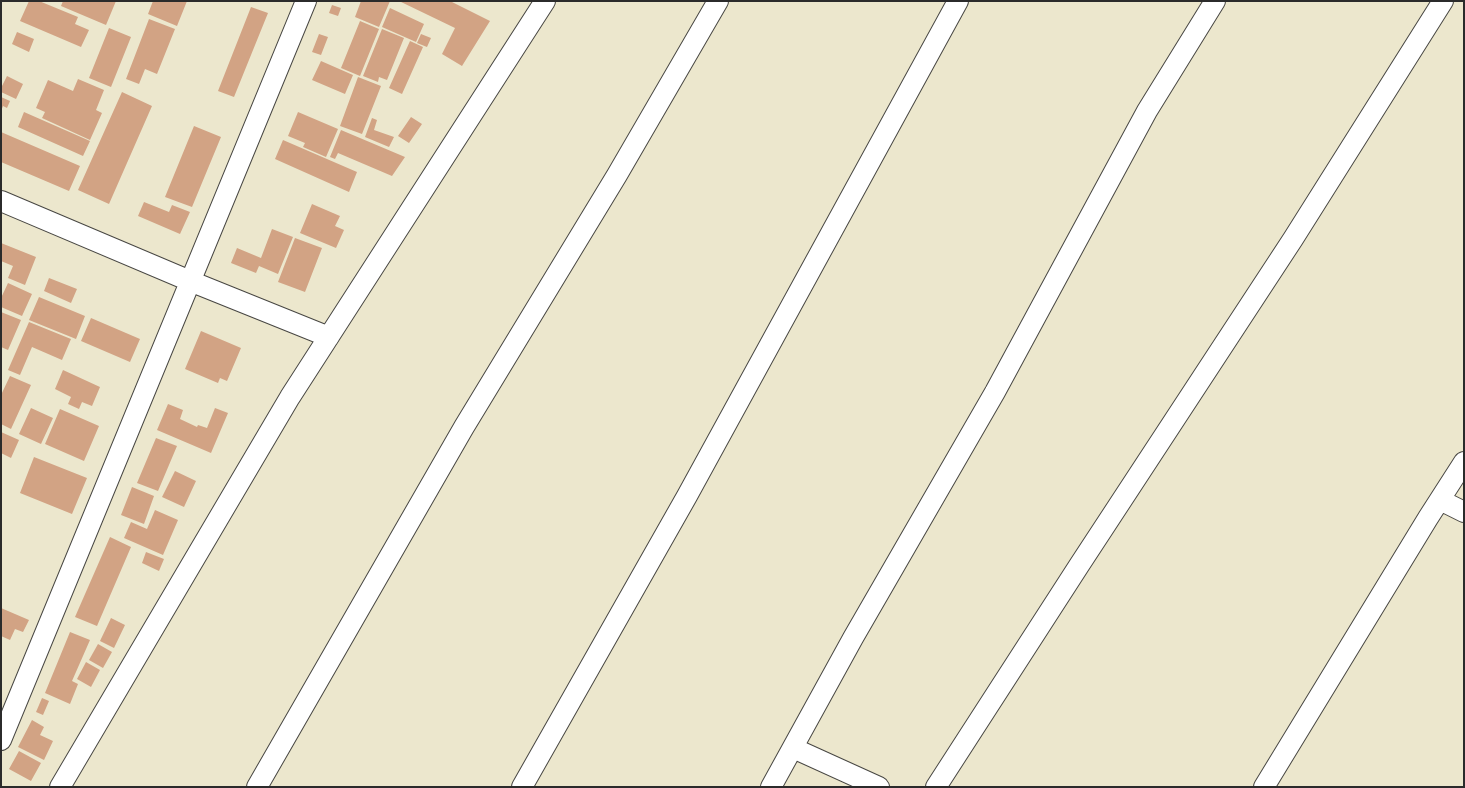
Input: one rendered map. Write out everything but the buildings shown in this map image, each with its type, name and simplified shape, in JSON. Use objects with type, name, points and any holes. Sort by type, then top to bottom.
[{"type":"street","points":[[1,740],[306,1]]},
{"type":"street","points":[[60,787],[290,397],[545,1]]},
{"type":"street","points":[[257,787],[464,427],[617,175],[718,1]]},
{"type":"street","points":[[522,787],[687,496],[958,1]]},
{"type":"street","points":[[771,787],[853,638],[995,392],[1147,111],[1215,1]]},
{"type":"street","points":[[936,787],[1293,239],[1443,1]]},
{"type":"street","points":[[1,201],[329,337]]},
{"type":"street","points":[[1264,787],[1464,462]]},
{"type":"street","points":[[1440,500],[1464,512]]},
{"type":"street","points":[[792,748],[880,787]]}]
